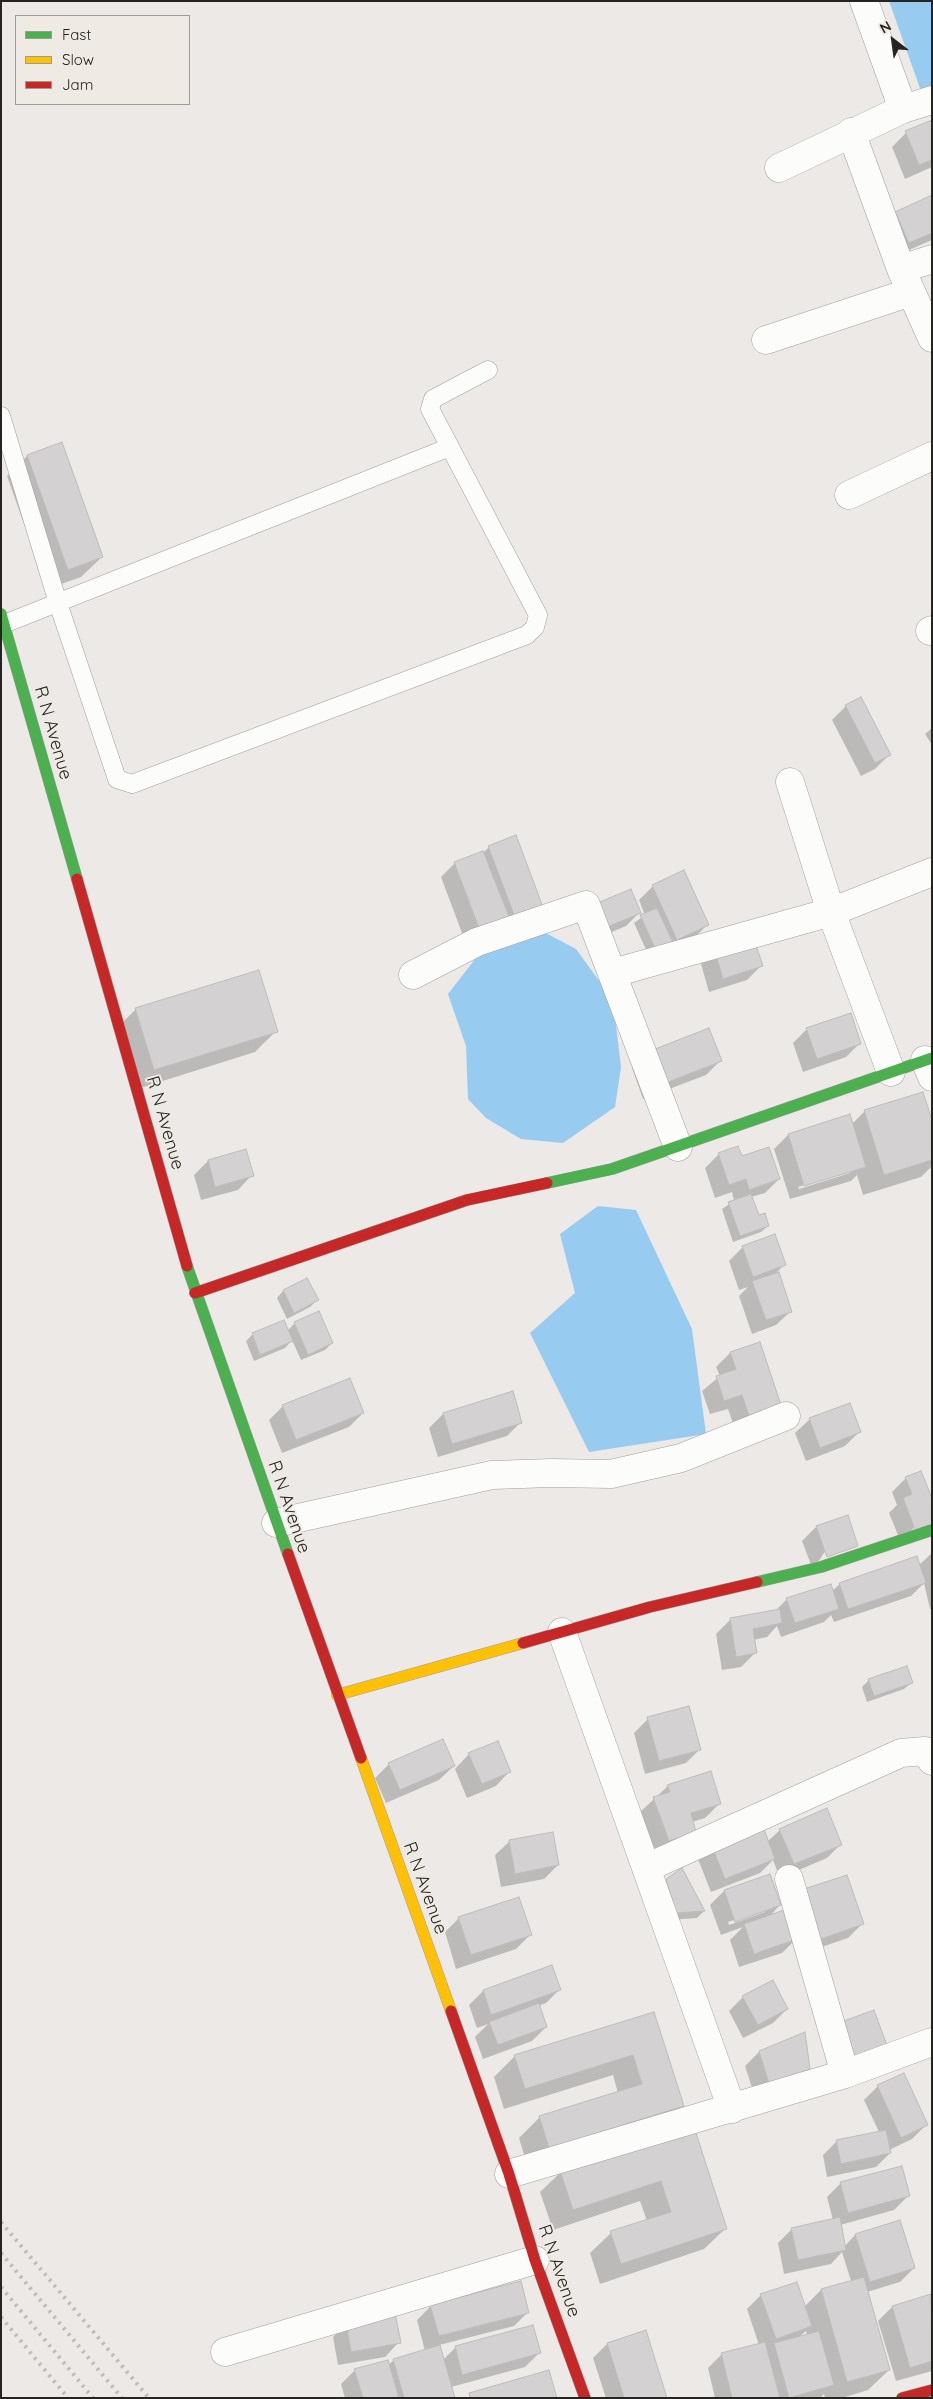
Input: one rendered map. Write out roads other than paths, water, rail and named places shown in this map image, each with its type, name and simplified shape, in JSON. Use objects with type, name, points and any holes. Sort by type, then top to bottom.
[{"type":"main road","name":"R N Avenue","points":[[3,619],[195,1293],[509,2174],[535,2260],[585,2398]]},
{"type":"main road","points":[[195,1293],[467,1200],[612,1169],[890,1072],[930,1065]]},
{"type":"main road","points":[[337,1695],[650,1607],[821,1567],[932,1530]]},
{"type":"main road","points":[[902,2398],[932,2390]]},
{"type":"street","points":[[864,1],[902,109]]},
{"type":"street","points":[[779,168],[902,109],[932,100]]},
{"type":"street","points":[[851,132],[906,280],[932,338]]},
{"type":"street","points":[[766,340],[906,280],[932,259]]},
{"type":"street","points":[[849,495],[932,456]]},
{"type":"street","points":[[790,782],[832,912],[890,1072]]},
{"type":"street","points":[[613,973],[832,912],[932,872]]},
{"type":"street","points":[[413,975],[477,942],[586,905],[678,1147]]},
{"type":"street","points":[[276,1523],[492,1476],[552,1473],[611,1474],[681,1458],[786,1416]]},
{"type":"street","points":[[562,1632],[732,2109]]},
{"type":"street","points":[[646,1868],[901,1753],[925,1751],[932,1761]]},
{"type":"street","points":[[789,1879],[845,2074]]},
{"type":"street","points":[[509,2174],[845,2074],[932,2042]]},
{"type":"street","points":[[225,2352],[535,2260]]},
{"type":"lane","points":[[1,416],[58,603],[117,779],[132,784],[527,636],[535,627],[538,615],[430,409],[433,399],[488,370]]},
{"type":"lane","points":[[3,619],[58,603],[450,447]]},
{"type":"water","points":[[889,1],[932,1],[932,87],[921,91]]},
{"type":"water","points":[[538,929],[576,949],[613,1000],[621,1067],[615,1107],[563,1143],[521,1139],[486,1118],[468,1099],[466,1046],[448,994],[479,954]]},
{"type":"water","points":[[598,1206],[636,1210],[692,1329],[706,1434],[589,1452],[530,1333],[575,1293],[560,1234]]},
{"type":"railway","points":[[1,2222],[149,2398]]},
{"type":"railway","points":[[1,2253],[122,2398]]},
{"type":"railway","points":[[1,2287],[93,2398]]},
{"type":"railway","points":[[1,2317],[68,2398]]}]
